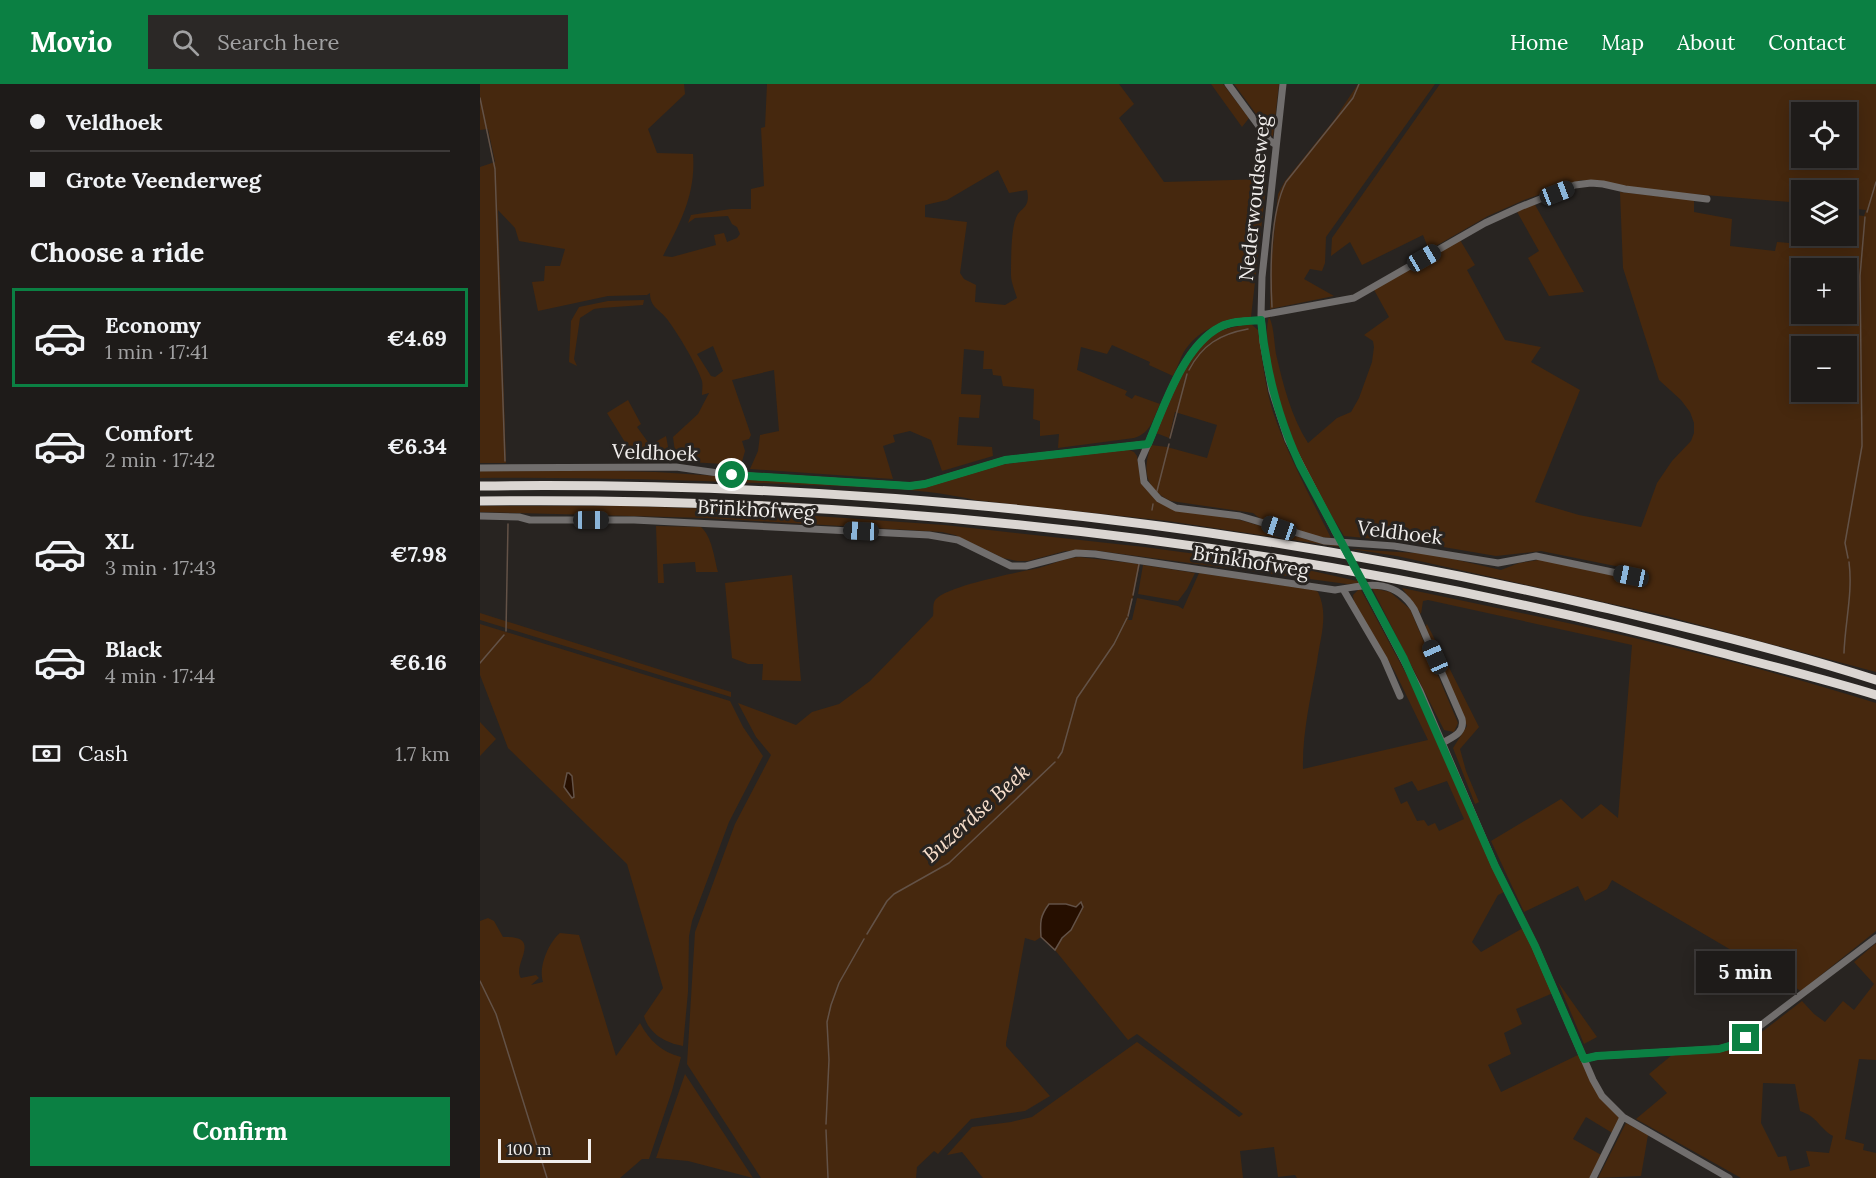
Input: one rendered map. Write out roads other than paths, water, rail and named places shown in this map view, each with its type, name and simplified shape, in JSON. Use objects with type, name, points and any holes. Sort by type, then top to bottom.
[{"type":"highway","points":[[480,486],[631,486],[859,497],[1096,518],[1235,537],[1357,556],[1509,585],[1662,621],[1840,668],[1876,680]]},
{"type":"highway","points":[[480,501],[637,501],[860,511],[971,520],[1231,551],[1369,574],[1505,601],[1647,633],[1876,696]]},
{"type":"street","points":[[1228,84],[1269,140],[1276,145]]},
{"type":"street","name":"Nederwoudseweg","points":[[1283,84],[1262,277],[1261,317],[1267,364],[1280,417],[1300,465],[1404,659],[1495,866],[1535,946],[1602,1096],[1623,1117],[1729,1178]]},
{"type":"street","points":[[1261,317],[1354,298],[1485,223],[1575,186],[1603,184],[1625,189],[1707,199]]},
{"type":"street","name":"Veldhoek","points":[[1261,317],[1221,327],[1201,339],[1188,356],[1142,460],[1144,482],[1159,500],[1176,507],[1240,516],[1324,541],[1394,546],[1498,563],[1536,556],[1631,576]]},
{"type":"street","name":"Veldhoek","points":[[480,468],[676,467],[732,475],[910,486],[925,484],[1005,460],[1148,444]]},
{"type":"street","name":"Brinkhofweg","points":[[480,516],[519,517],[530,520],[634,520],[929,535],[958,540],[1011,566],[1026,566],[1076,553],[1095,554],[1335,590],[1370,584],[1383,586],[1398,592],[1410,603],[1463,723],[1460,732],[1442,743]]},
{"type":"street","points":[[1343,589],[1384,659],[1400,696]]},
{"type":"street","points":[[1584,1059],[1597,1056],[1719,1049],[1736,1044],[1876,938]]},
{"type":"street","points":[[1593,1178],[1623,1117]]},
{"type":"waterway","name":"Buzerdse Beek","points":[[1272,307],[1272,243],[1277,210],[1286,182],[1353,98],[1359,84]]},
{"type":"waterway","points":[[480,98],[495,169],[505,461]]},
{"type":"waterway","points":[[1867,212],[1876,182]]},
{"type":"waterway","points":[[1848,558],[1845,543],[1862,446],[1860,276],[1865,217]]},
{"type":"waterway","name":"Buzerdse Beek","points":[[1189,370],[1194,361],[1213,342],[1229,334],[1248,329]]},
{"type":"waterway","name":"Buzerdse Beek","points":[[1170,438],[1187,374]]},
{"type":"waterway","name":"Buzerdse Beek","points":[[1157,491],[1169,444]]},
{"type":"waterway","name":"Buzerdse Beek","points":[[1152,510],[1153,504]]},
{"type":"waterway","points":[[506,631],[508,524]]},
{"type":"waterway","points":[[1844,653],[1849,596],[1849,562]]},
{"type":"waterway","name":"Buzerdse Beek","points":[[1133,595],[1139,564]]},
{"type":"waterway","name":"Buzerdse Beek","points":[[1128,616],[1132,599]]},
{"type":"waterway","name":"Buzerdse Beek","points":[[1058,758],[1062,752],[1077,698],[1114,644],[1127,618]]},
{"type":"waterway","points":[[480,663],[504,635]]},
{"type":"waterway","name":"Buzerdse Beek","points":[[867,934],[887,901],[894,894],[949,863],[1055,762]]},
{"type":"waterway","name":"Buzerdse Beek","points":[[826,1124],[829,1060],[827,1022],[839,983],[864,939]]},
{"type":"waterway","points":[[480,981],[496,1014],[547,1178]]},
{"type":"waterway","name":"Buzerdse Beek","points":[[826,1130],[828,1178]]}]
